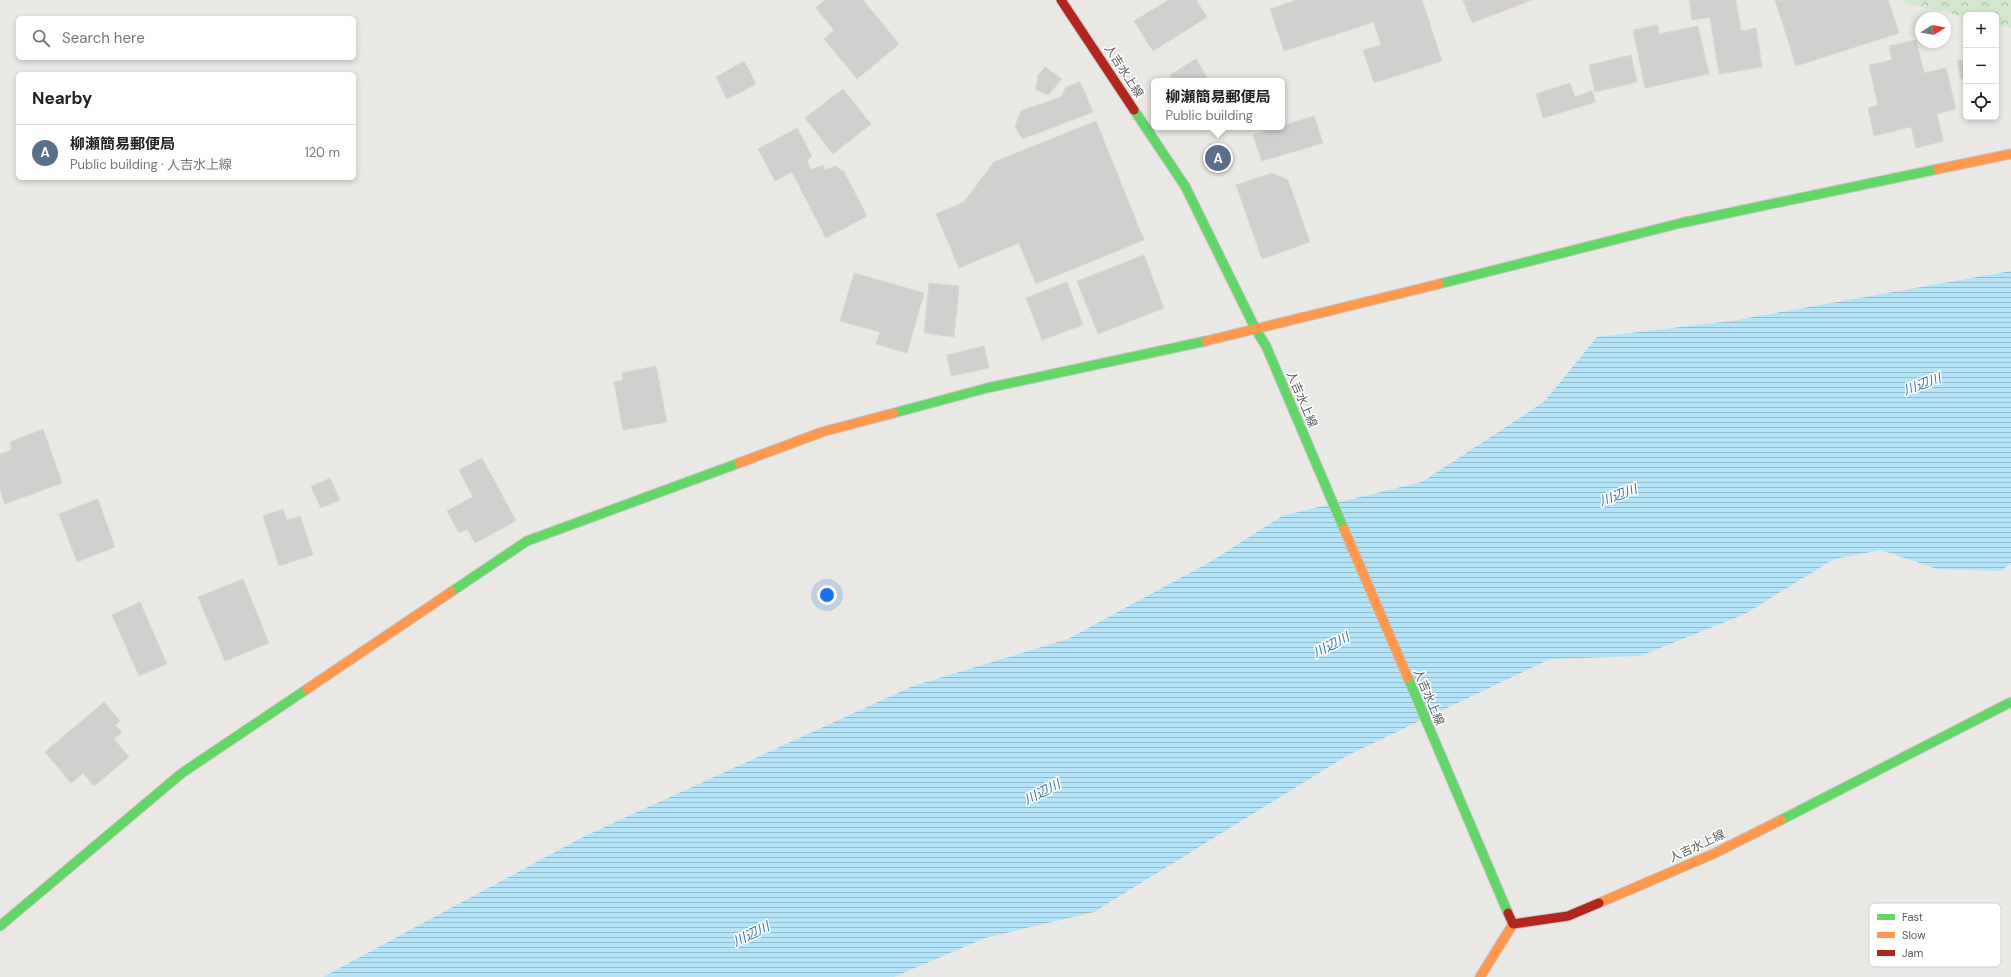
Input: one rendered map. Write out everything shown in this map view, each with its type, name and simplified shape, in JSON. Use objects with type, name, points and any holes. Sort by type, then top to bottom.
[{"type":"street","name":"人吉水上線","points":[[1061,0],[1185,186],[1256,330],[1266,346],[1514,924],[1568,916],[1712,854],[2011,702]]},
{"type":"street","points":[[0,926],[182,773],[527,541],[822,432],[987,388],[1256,330],[1681,223],[2011,154]]},
{"type":"street","points":[[1480,977],[1514,924]]},
{"type":"green space","points":[[1904,0],[2011,0],[2011,28],[1999,25],[1999,12],[1963,12],[1963,16],[1951,14],[1951,12],[1945,12],[1906,3]]},
{"type":"water","name":"川辺川","points":[[2011,271],[2011,563],[2001,571],[1937,569],[1881,550],[1834,559],[1745,614],[1640,656],[1550,659],[1348,755],[1094,912],[985,938],[894,977],[323,977],[585,836],[913,686],[1068,639],[1210,562],[1282,516],[1422,482],[1544,402],[1597,337],[1731,321]]},
{"type":"building","points":[[825,0],[863,0],[899,44],[857,79],[824,39],[834,30],[816,8]]},
{"type":"building","points":[[1169,0],[1196,0],[1207,17],[1153,51],[1134,21]]},
{"type":"building","points":[[1297,0],[1422,0],[1442,61],[1374,83],[1363,50],[1381,45],[1374,22],[1284,51],[1270,9]]},
{"type":"building","points":[[1463,0],[1532,0],[1472,23]]},
{"type":"building","points":[[1689,0],[1736,0],[1741,31],[1756,28],[1762,67],[1719,74],[1710,17],[1692,20]]},
{"type":"building","points":[[1775,0],[1888,0],[1899,33],[1796,66]]},
{"type":"building","points":[[1658,25],[1659,34],[1698,26],[1709,74],[1645,88],[1633,30]]},
{"type":"building","points":[[1915,40],[1915,48],[1918,48],[1924,73],[1946,68],[1956,109],[1937,114],[1943,141],[1916,148],[1911,127],[1874,136],[1868,108],[1878,105],[1869,65],[1892,60],[1889,46]]},
{"type":"building","points":[[1631,55],[1637,82],[1595,92],[1589,65]]},
{"type":"building","points":[[1196,59],[1207,78],[1172,78],[1170,75]]},
{"type":"building","points":[[1963,60],[1963,79],[1961,79],[1957,61]]},
{"type":"building","points":[[744,61],[756,84],[727,99],[716,77]]},
{"type":"building","points":[[1045,67],[1062,79],[1048,95],[1036,90],[1038,75]]},
{"type":"building","points":[[1080,82],[1093,112],[1022,139],[1015,126],[1021,111],[1061,97],[1066,87]]},
{"type":"building","points":[[1570,83],[1575,97],[1592,91],[1596,102],[1543,118],[1536,94]]},
{"type":"building","points":[[843,89],[871,124],[833,154],[805,118]]},
{"type":"building","points":[[1314,116],[1323,143],[1262,161],[1253,135],[1269,130],[1285,130],[1285,125]]},
{"type":"building","points":[[1096,121],[1144,240],[1036,284],[1019,243],[959,268],[936,214],[964,202],[994,162]]},
{"type":"building","points":[[797,128],[812,156],[807,161],[811,170],[823,165],[825,170],[836,166],[844,172],[867,216],[826,238],[792,172],[775,181],[758,149]]},
{"type":"building","points":[[1272,173],[1288,180],[1310,242],[1262,259],[1236,185]]},
{"type":"building","points":[[1144,255],[1164,308],[1098,334],[1077,281]]},
{"type":"building","points":[[854,273],[924,293],[907,353],[876,344],[880,332],[840,321]]},
{"type":"building","points":[[1067,282],[1083,325],[1042,340],[1026,298]]},
{"type":"building","points":[[929,283],[959,286],[954,337],[924,333]]},
{"type":"building","points":[[984,346],[989,368],[951,376],[947,355]]},
{"type":"building","points":[[656,366],[667,422],[623,430],[614,382],[623,380],[622,373]]},
{"type":"building","points":[[43,429],[62,483],[5,504],[0,490],[0,454],[12,450],[10,442]]},
{"type":"building","points":[[482,458],[516,521],[475,543],[467,529],[459,533],[447,511],[473,497],[459,470]]},
{"type":"building","points":[[330,478],[340,500],[321,508],[311,487]]},
{"type":"building","points":[[98,499],[115,547],[77,562],[59,514]]},
{"type":"building","points":[[283,509],[287,520],[300,516],[313,555],[279,566],[263,516]]},
{"type":"building","points":[[243,579],[269,643],[225,661],[198,597]]},
{"type":"building","points":[[140,602],[167,664],[139,676],[112,615]]},
{"type":"building","points":[[104,702],[120,721],[115,725],[122,732],[114,739],[129,757],[94,786],[83,773],[71,783],[45,752]]},
{"type":"traffic: fast","points":[[1134,110],[1185,186],[1256,330],[1266,346],[1344,529]]},
{"type":"traffic: fast","points":[[1439,284],[1681,223],[1938,169]]},
{"type":"traffic: fast","points":[[894,413],[987,388],[1206,341]]},
{"type":"traffic: fast","points":[[451,592],[527,541],[739,463]]},
{"type":"traffic: fast","points":[[1408,678],[1508,913]]},
{"type":"traffic: fast","points":[[0,926],[182,773],[307,689]]},
{"type":"traffic: fast","points":[[1781,820],[2011,702]]},
{"type":"traffic: slow","points":[[1938,169],[2011,154]]},
{"type":"traffic: slow","points":[[1206,341],[1439,284]]},
{"type":"traffic: slow","points":[[739,463],[822,432],[894,413]]},
{"type":"traffic: slow","points":[[1344,529],[1408,678]]},
{"type":"traffic: slow","points":[[307,689],[451,592]]},
{"type":"traffic: slow","points":[[1599,903],[1713,854],[1781,820]]},
{"type":"traffic: slow","points":[[1480,977],[1513,924]]},
{"type":"traffic: jam","points":[[1061,0],[1134,110]]},
{"type":"traffic: jam","points":[[1508,913],[1513,924],[1568,916],[1599,903]]},
{"type":"place","name":"柳瀬簡易郵便局","points":[[1218,158]]}]
